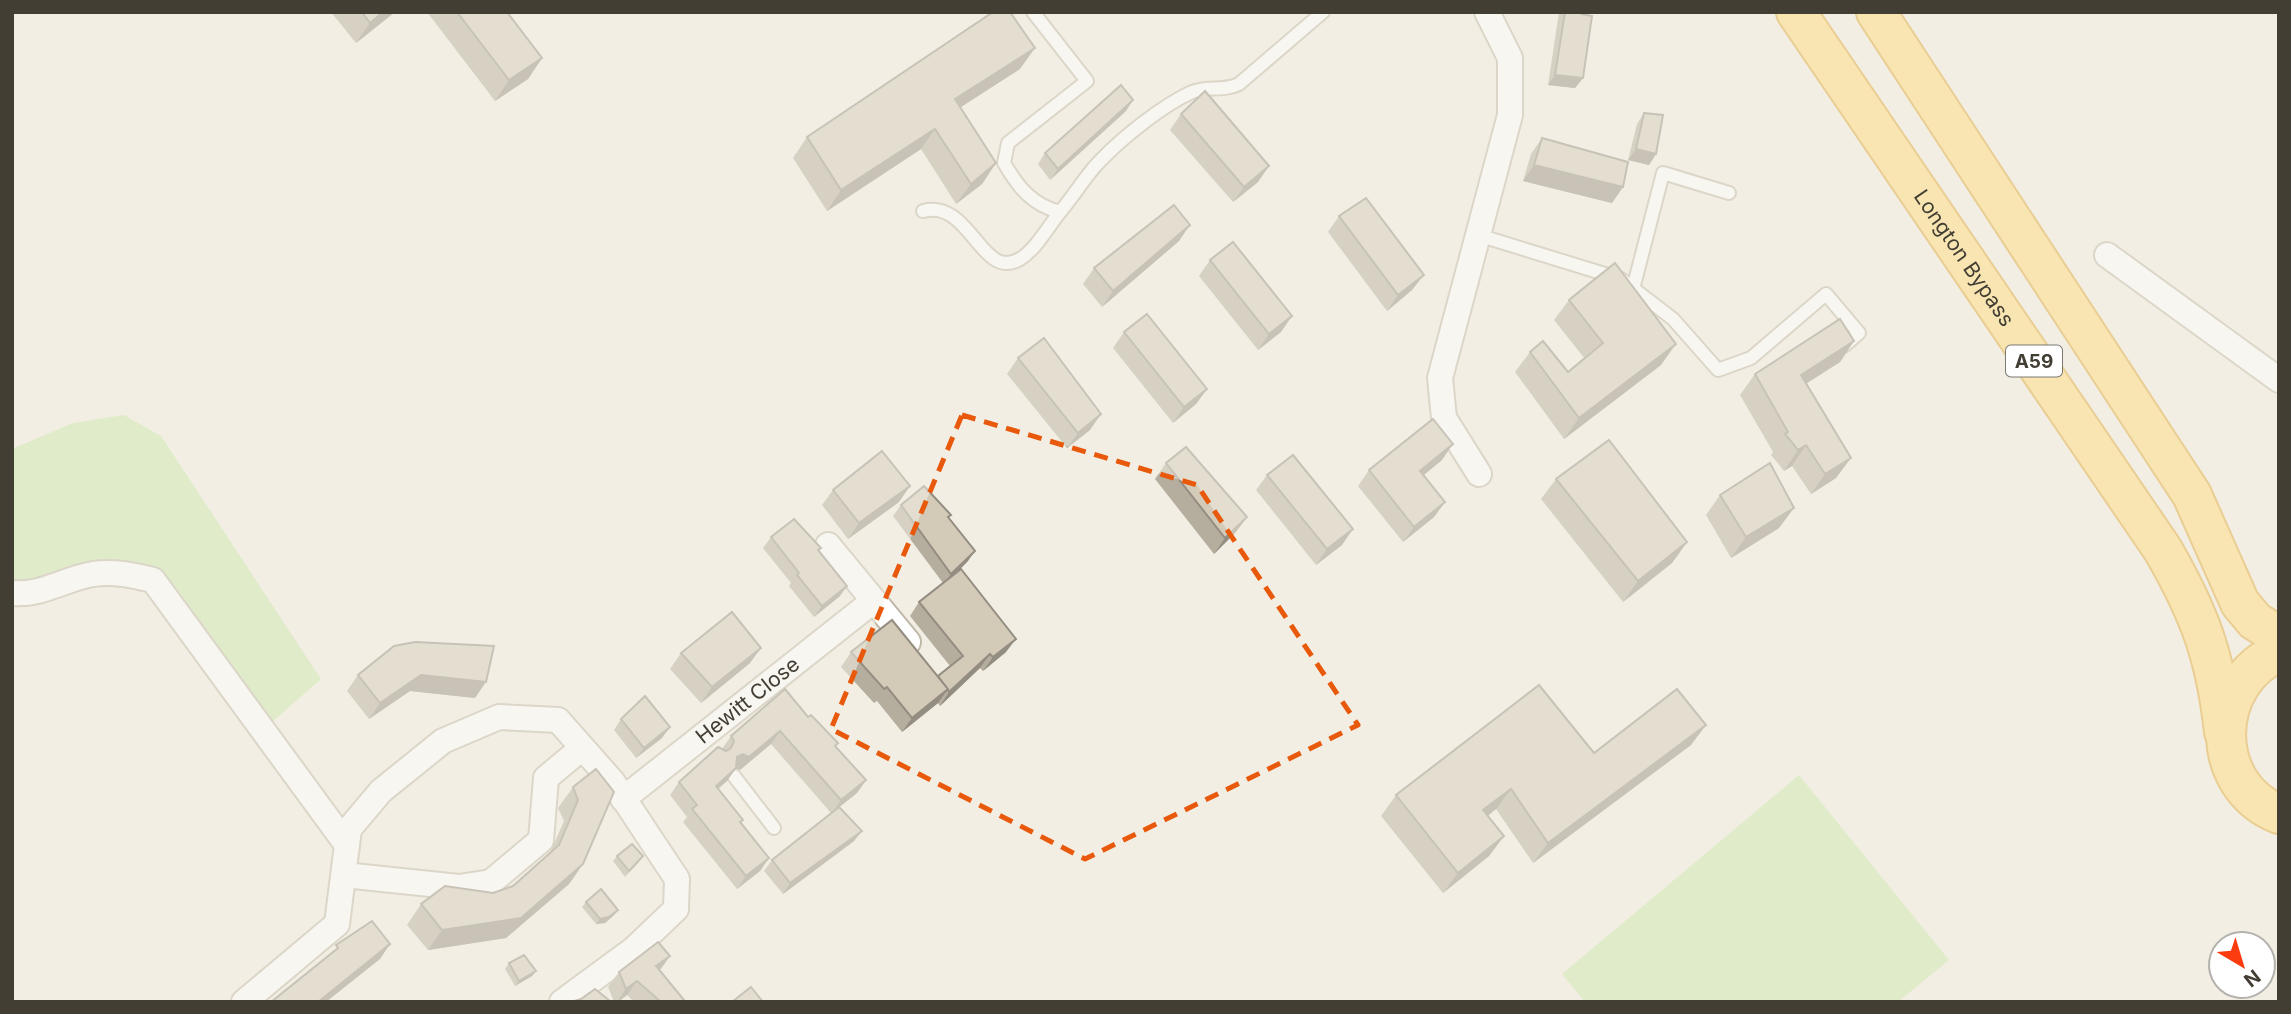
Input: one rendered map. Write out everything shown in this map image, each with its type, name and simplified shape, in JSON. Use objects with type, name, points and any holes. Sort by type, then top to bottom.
[{"type":"highway","name":"Longton Bypass","points":[[1796,12],[2163,550],[2191,600],[2208,640],[2219,684],[2227,755],[2236,777],[2250,796],[2276,815]]},
{"type":"highway","name":"A59","points":[[1876,12],[2192,495],[2240,603],[2255,621],[2279,636]]},
{"type":"highway","points":[[2224,732],[2230,703],[2244,677],[2265,658],[2279,652]]},
{"type":"street","points":[[1479,474],[1444,418],[1440,378],[1510,115],[1510,58],[1487,12]]},
{"type":"street","points":[[2107,256],[2279,380]]},
{"type":"street","points":[[828,545],[872,602],[908,642]]},
{"type":"street","points":[[12,593],[31,595],[92,575],[121,572],[153,580],[347,845]]},
{"type":"street","name":"Hewitt Close","points":[[623,799],[704,742],[872,602]]},
{"type":"street","points":[[244,1002],[337,924],[349,829],[381,791],[443,741],[499,717],[558,720],[623,799],[677,879],[676,909],[634,949],[594,993],[562,1002]]},
{"type":"street","points":[[344,875],[459,887],[491,882],[541,841],[546,778],[582,748]]},
{"type":"lane","points":[[1033,12],[1087,81],[1008,143],[1004,163],[1028,197],[1038,205],[1060,212]]},
{"type":"lane","points":[[922,211],[937,207],[949,212],[971,232],[997,263],[1008,264],[1022,258],[1099,161],[1161,111],[1193,92],[1205,88],[1228,90],[1239,84],[1323,12]]},
{"type":"lane","points":[[1633,289],[1663,173],[1729,193]]},
{"type":"lane","points":[[1478,235],[1621,279],[1673,318],[1718,370],[1751,358],[1826,294],[1859,333],[1844,345]]},
{"type":"lane","points":[[734,776],[774,828]]},
{"type":"highlighted area","points":[[962,415],[1197,485],[1358,725],[1085,859],[831,729]]},
{"type":"green space","points":[[124,415],[161,436],[321,679],[271,723],[163,580],[12,586],[12,449],[73,423]]},
{"type":"green space","points":[[1799,775],[1949,960],[1898,1002],[1585,1002],[1562,974]]},
{"type":"building","points":[[362,12],[383,12],[370,23]]},
{"type":"building","points":[[457,12],[507,12],[542,58],[509,80]]},
{"type":"building","points":[[993,12],[1010,12],[1035,48],[955,99],[996,163],[971,184],[935,129],[841,190],[807,137]]},
{"type":"building","points":[[1565,12],[1581,12],[1592,16],[1583,78],[1555,75]]},
{"type":"building","points":[[1121,85],[1133,100],[1058,169],[1045,153]]},
{"type":"building","points":[[1205,91],[1269,166],[1244,187],[1181,114]]},
{"type":"building","points":[[1644,113],[1663,115],[1656,154],[1636,149]]},
{"type":"building","points":[[1542,138],[1628,162],[1623,187],[1534,165]]},
{"type":"building","points":[[1366,198],[1424,275],[1398,295],[1339,216]]},
{"type":"building","points":[[1174,205],[1190,225],[1113,291],[1094,268]]},
{"type":"building","points":[[1233,242],[1292,316],[1269,334],[1210,260]]},
{"type":"building","points":[[1615,263],[1676,344],[1579,418],[1530,352],[1543,341],[1568,372],[1603,343],[1569,300]]},
{"type":"building","points":[[1147,314],[1207,389],[1184,407],[1124,332]]},
{"type":"building","points":[[1840,319],[1854,341],[1801,375],[1851,458],[1825,474],[1806,445],[1798,450],[1785,434],[1788,432],[1755,374]]},
{"type":"building","points":[[1044,338],[1101,414],[1078,433],[1018,358]]},
{"type":"building","points":[[1433,419],[1453,444],[1420,471],[1445,502],[1414,527],[1369,470]]},
{"type":"building","points":[[1609,440],[1687,542],[1638,581],[1556,479]]},
{"type":"building","points":[[1186,447],[1247,517],[1225,538],[1166,463]]},
{"type":"building","points":[[882,451],[910,486],[859,523],[833,490]]},
{"type":"building","points":[[1293,455],[1353,529],[1327,549],[1267,475]]},
{"type":"building","points":[[1770,463],[1794,508],[1746,537],[1720,495]]},
{"type":"building","points":[[924,486],[951,515],[948,517],[975,551],[951,574],[901,505]]},
{"type":"building","points":[[794,519],[821,548],[818,550],[847,586],[822,606],[771,537]]},
{"type":"building","points":[[961,569],[1016,639],[993,657],[990,654],[949,692],[938,676],[963,656],[919,602]]},
{"type":"building","points":[[732,612],[761,648],[712,687],[681,653]]},
{"type":"building","points":[[892,620],[948,689],[912,718],[887,687],[884,689],[851,652]]},
{"type":"building","points":[[415,642],[494,646],[486,682],[421,675],[380,703],[358,675],[394,646]]},
{"type":"building","points":[[1539,685],[1594,753],[1677,689],[1706,725],[1548,843],[1511,789],[1483,810],[1504,836],[1458,873],[1396,795]]},
{"type":"building","points":[[785,689],[808,717],[811,715],[838,743],[835,746],[866,780],[841,800],[780,731],[749,757],[743,754],[737,757],[736,768],[716,786],[769,858],[746,876],[692,809],[697,805],[679,782],[718,747],[726,751],[731,748],[734,741],[731,736]]},
{"type":"building","points":[[645,696],[670,727],[644,748],[621,719]]},
{"type":"building","points":[[596,769],[614,792],[583,864],[521,918],[442,930],[421,904],[445,886],[493,893],[513,886],[559,845],[578,800],[573,787]]},
{"type":"building","points":[[839,807],[862,831],[790,883],[772,860]]},
{"type":"building","points":[[632,844],[643,856],[629,871],[617,856]]},
{"type":"building","points":[[601,889],[618,910],[609,917],[600,919],[586,902]]},
{"type":"building","points":[[372,921],[390,944],[318,1002],[271,1002],[338,948],[336,945]]},
{"type":"building","points":[[658,942],[670,956],[656,966],[684,1000],[682,1002],[661,1002],[637,981],[626,989],[619,972]]},
{"type":"building","points":[[524,955],[536,971],[519,981],[509,963]]},
{"type":"building","points":[[751,987],[763,1002],[732,1002]]},
{"type":"building","points":[[595,989],[610,1001],[571,1002],[581,999]]}]
